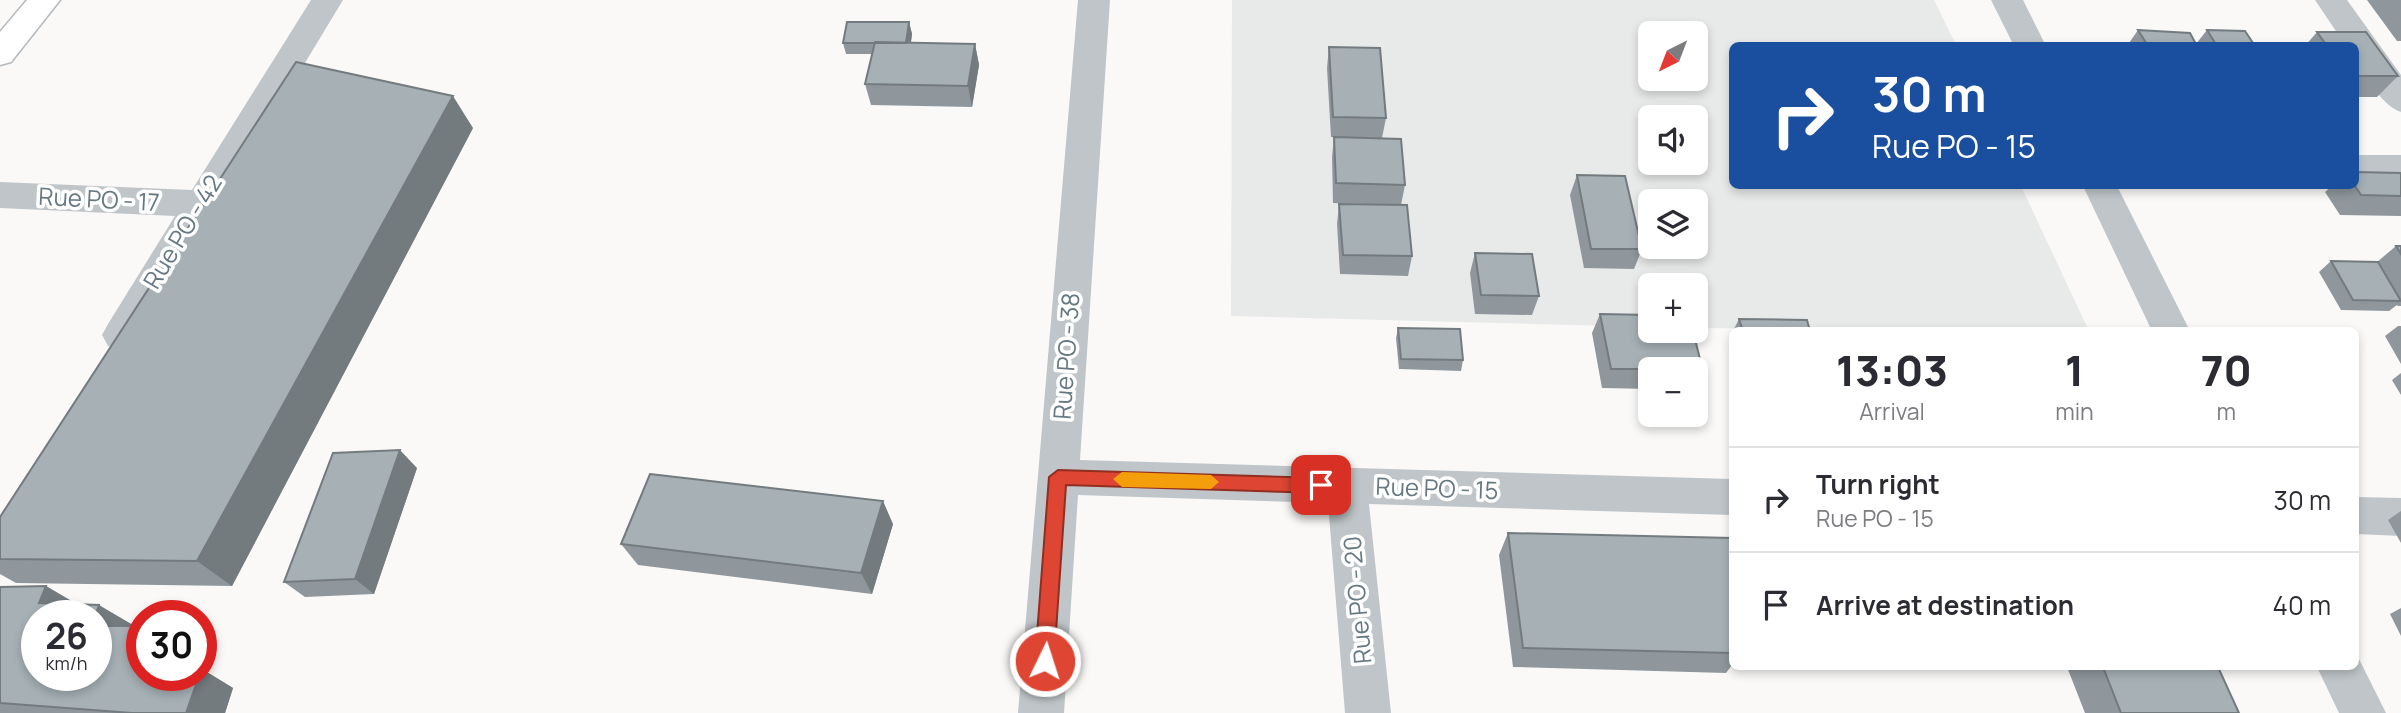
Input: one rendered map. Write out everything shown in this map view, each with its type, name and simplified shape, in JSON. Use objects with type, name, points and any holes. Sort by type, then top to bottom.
[{"type":"main road","points":[[0,54],[44,0]]},
{"type":"street","name":"Rue PO - 42","points":[[107,359],[327,0]]},
{"type":"street","name":"Rue PO - 38","points":[[1041,713],[1094,0]]},
{"type":"street","points":[[2007,0],[2028,42]]},
{"type":"street","points":[[2331,0],[2401,100]]},
{"type":"street","points":[[2359,168],[2401,168]]},
{"type":"street","points":[[2101,189],[2169,327]]},
{"type":"street","name":"Rue PO - 17","points":[[0,195],[199,205]]},
{"type":"street","name":"Rue PO - 15","points":[[1058,477],[1729,497]]},
{"type":"street","name":"Rue PO - 20","points":[[1347,486],[1368,713]]},
{"type":"street","points":[[2359,516],[2401,517]]},
{"type":"street","points":[[2340,670],[2362,713]]},
{"type":"shaded area","points":[[1232,0],[1934,0],[1955,42],[1729,42],[1729,189],[2022,189],[2087,327],[1708,328],[1708,273],[1638,273],[1638,327],[1231,316]]},
{"type":"building","points":[[847,22],[909,22],[906,43],[843,43]]},
{"type":"building","points":[[2138,30],[2190,33],[2195,42],[2146,42]]},
{"type":"building","points":[[2207,30],[2245,31],[2252,42],[2214,42]]},
{"type":"building","points":[[2317,32],[2366,32],[2398,76],[2359,76],[2359,42],[2324,42]]},
{"type":"building","points":[[875,42],[975,44],[968,86],[865,84]]},
{"type":"building","points":[[1329,47],[1380,48],[1386,118],[1333,117]]},
{"type":"building","points":[[296,62],[453,96],[197,561],[0,559],[0,517]]},
{"type":"building","points":[[1334,137],[1401,139],[1405,185],[1336,183]]},
{"type":"building","points":[[2359,172],[2401,173],[2401,196],[2361,195],[2357,189]]},
{"type":"building","points":[[1577,175],[1625,176],[1638,232],[1638,249],[1591,249]]},
{"type":"building","points":[[1339,204],[1407,205],[1412,256],[1343,255]]},
{"type":"building","points":[[1475,253],[1532,254],[1539,296],[1481,295]]},
{"type":"building","points":[[2331,261],[2378,262],[2401,301],[2353,300]]},
{"type":"building","points":[[1600,314],[1638,315],[1638,343],[1696,343],[1700,357],[1638,357],[1638,369],[1611,369]]},
{"type":"building","points":[[1739,319],[1807,320],[1809,327],[1742,327]]},
{"type":"building","points":[[1398,328],[1460,329],[1463,360],[1401,359]]},
{"type":"building","points":[[400,450],[355,579],[284,582],[333,453]]},
{"type":"building","points":[[650,474],[883,501],[861,573],[621,544]]},
{"type":"building","points":[[1508,533],[1729,538],[1729,653],[1523,648]]},
{"type":"building","points":[[46,586],[40,600],[21,600],[21,691],[112,691],[112,626],[126,626],[126,691],[194,691],[186,713],[132,713],[0,703],[0,587]]},
{"type":"building","points":[[2104,670],[2219,670],[2239,713],[2121,713]]},
{"type":"slow traffic","points":[[1122,479],[1211,482]]},
{"type":"route","points":[[1045,661],[1058,477],[1321,485]]}]
